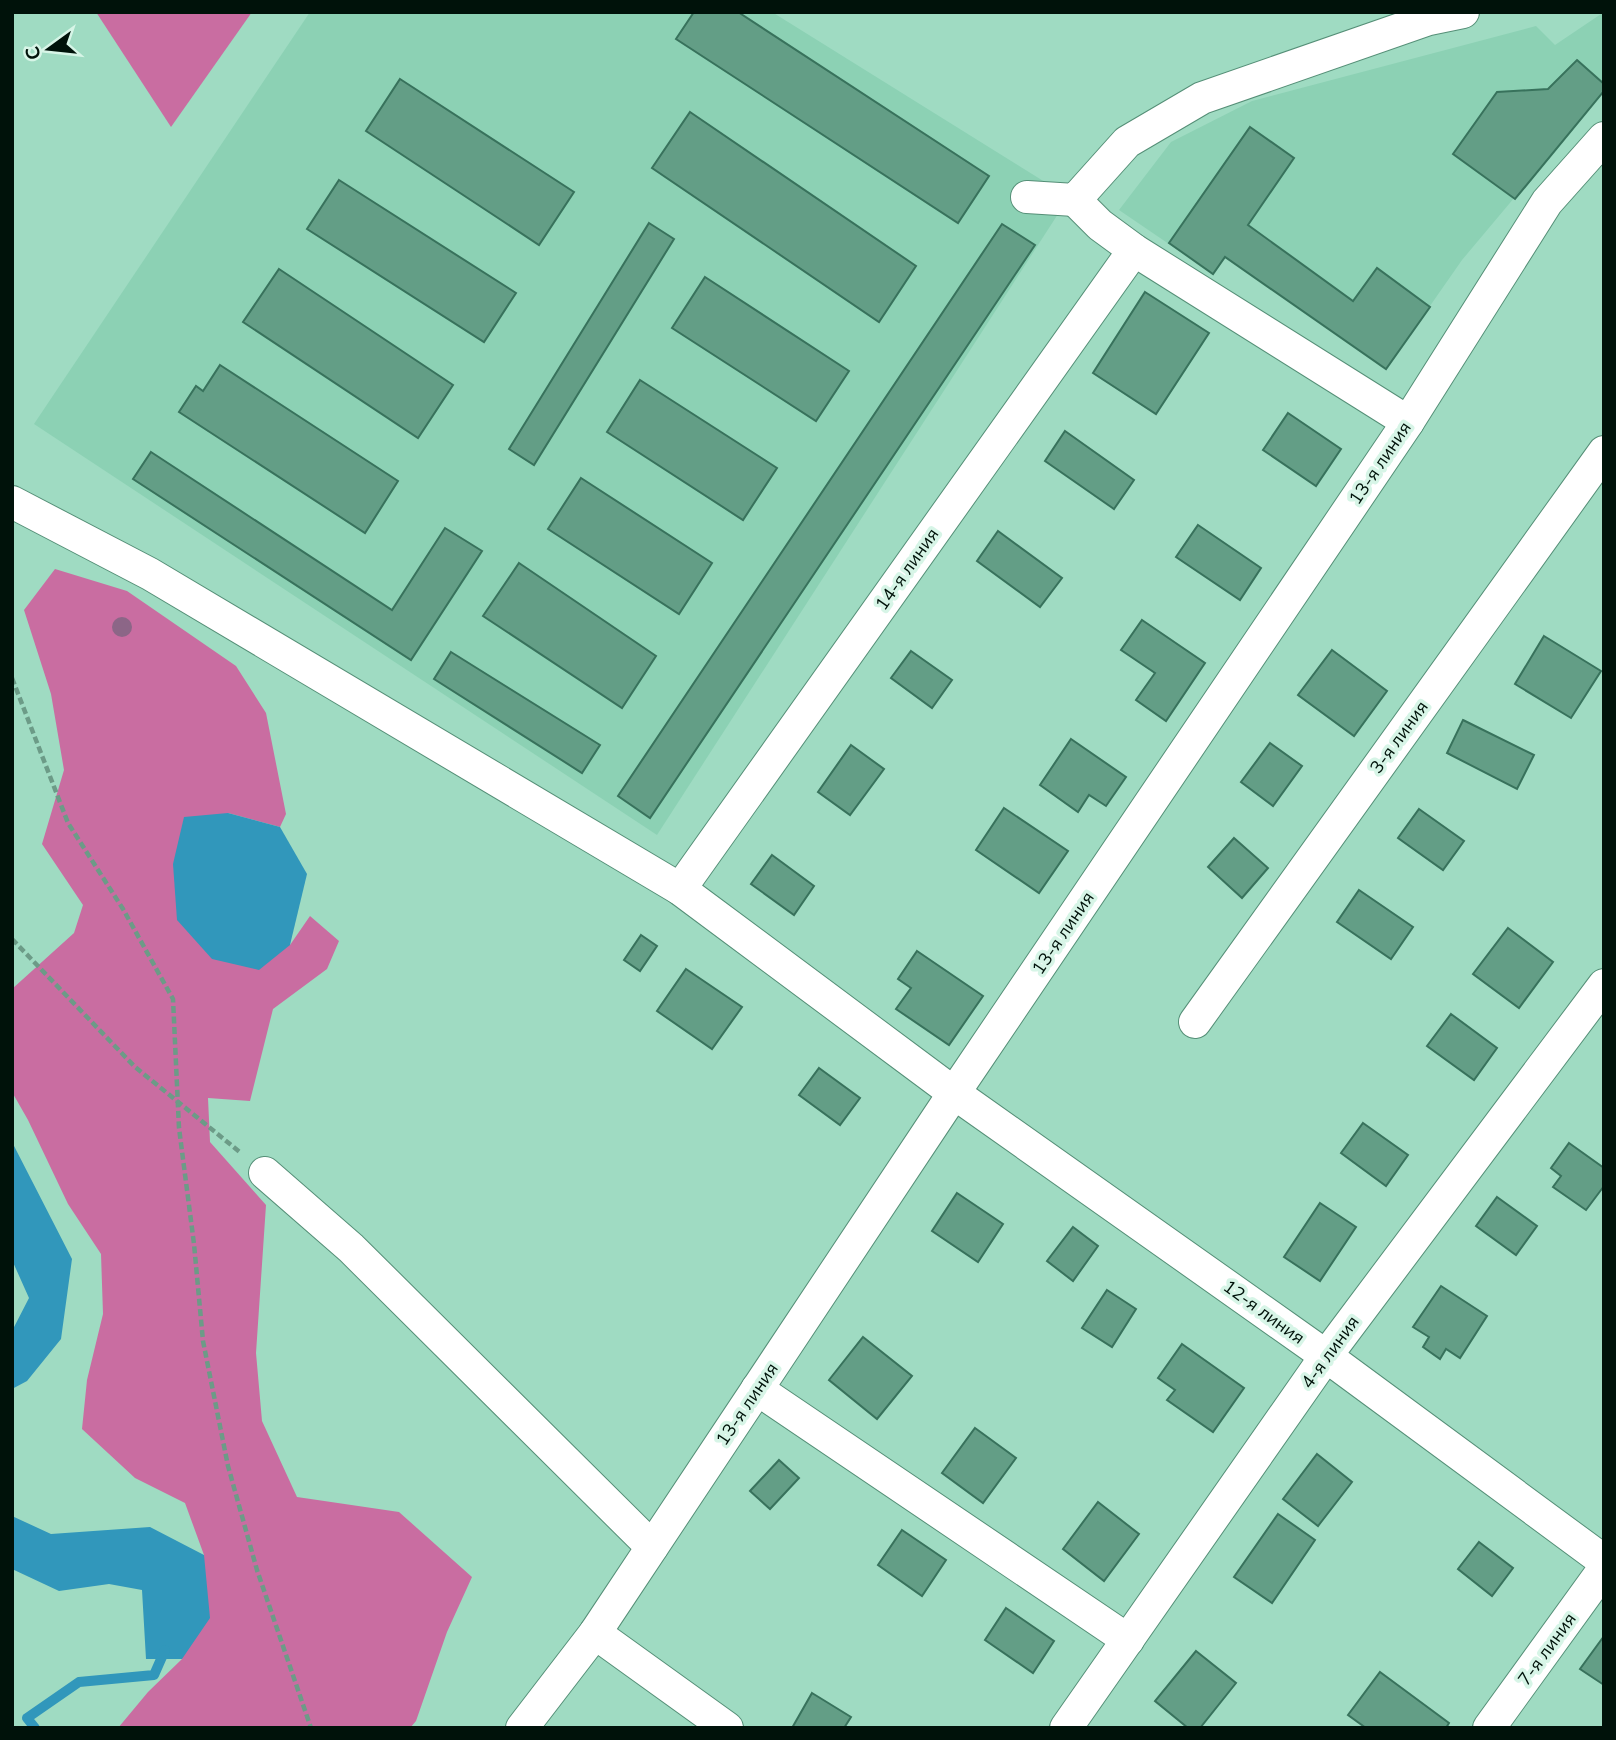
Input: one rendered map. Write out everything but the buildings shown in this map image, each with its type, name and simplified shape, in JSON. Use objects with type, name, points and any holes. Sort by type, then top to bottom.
[{"type":"street","points":[[1075,200],[1127,142],[1202,99],[1429,19],[1463,12]]},
{"type":"street","name":"13-я линия","points":[[522,1728],[595,1633],[954,1093],[1408,422],[1547,202],[1604,138]]},
{"type":"street","points":[[1027,197],[1075,200],[1100,225],[1134,250],[1408,422]]},
{"type":"street","name":"14-я линия","points":[[680,889],[1134,250]]},
{"type":"street","name":"3-я линия","points":[[1195,1022],[1604,452]]},
{"type":"street","name":"12-я линия","points":[[12,502],[150,575],[680,889],[954,1093],[1326,1356],[1604,1560]]},
{"type":"street","name":"4-я линия","points":[[1066,1728],[1326,1356],[1604,985]]},
{"type":"street","points":[[265,1173],[351,1248],[652,1547]]},
{"type":"street","points":[[757,1389],[1128,1640]]},
{"type":"street","name":"7-я линия","points":[[1489,1728],[1604,1569]]},
{"type":"street","points":[[595,1633],[727,1728]]},
{"type":"path","points":[[12,678],[68,823],[123,909],[173,999],[177,1102],[203,1341],[228,1466],[257,1570],[311,1728]]},
{"type":"path","points":[[12,939],[135,1067],[265,1173]]},
{"type":"shaded area","points":[[96,12],[252,12],[171,127]]},
{"type":"shaded area","points":[[310,12],[772,12],[1069,197],[657,835],[34,424]]},
{"type":"shaded area","points":[[1604,12],[1604,91],[1462,260],[1386,369],[1225,257],[1213,274],[1119,210],[1171,142],[1252,101],[1536,26],[1555,45]]},
{"type":"shaded area","points":[[55,569],[127,591],[236,666],[266,713],[286,814],[280,827],[228,813],[290,945],[310,916],[339,941],[327,969],[273,1009],[250,1101],[208,1098],[210,1142],[266,1205],[256,1353],[262,1421],[297,1497],[399,1512],[472,1577],[447,1632],[416,1721],[410,1728],[118,1728],[148,1692],[182,1659],[204,1555],[185,1503],[135,1478],[82,1429],[87,1380],[103,1314],[101,1254],[68,1204],[12,1092],[12,989],[74,933],[83,905],[42,844],[64,770],[51,694],[24,610]]},
{"type":"water","points":[[228,813],[280,827],[307,874],[290,945],[259,970],[212,959],[177,920],[173,864],[184,817]]},
{"type":"water","points":[[12,1142],[72,1259],[61,1339],[27,1381],[12,1389],[12,1331],[29,1298],[12,1260]]},
{"type":"water","points":[[12,1516],[51,1534],[150,1527],[204,1555],[210,1618],[182,1659],[146,1659],[142,1590],[109,1584],[59,1591],[12,1569]]},
{"type":"waterway","points":[[35,1728],[27,1718],[79,1682],[154,1675],[165,1650]]}]
